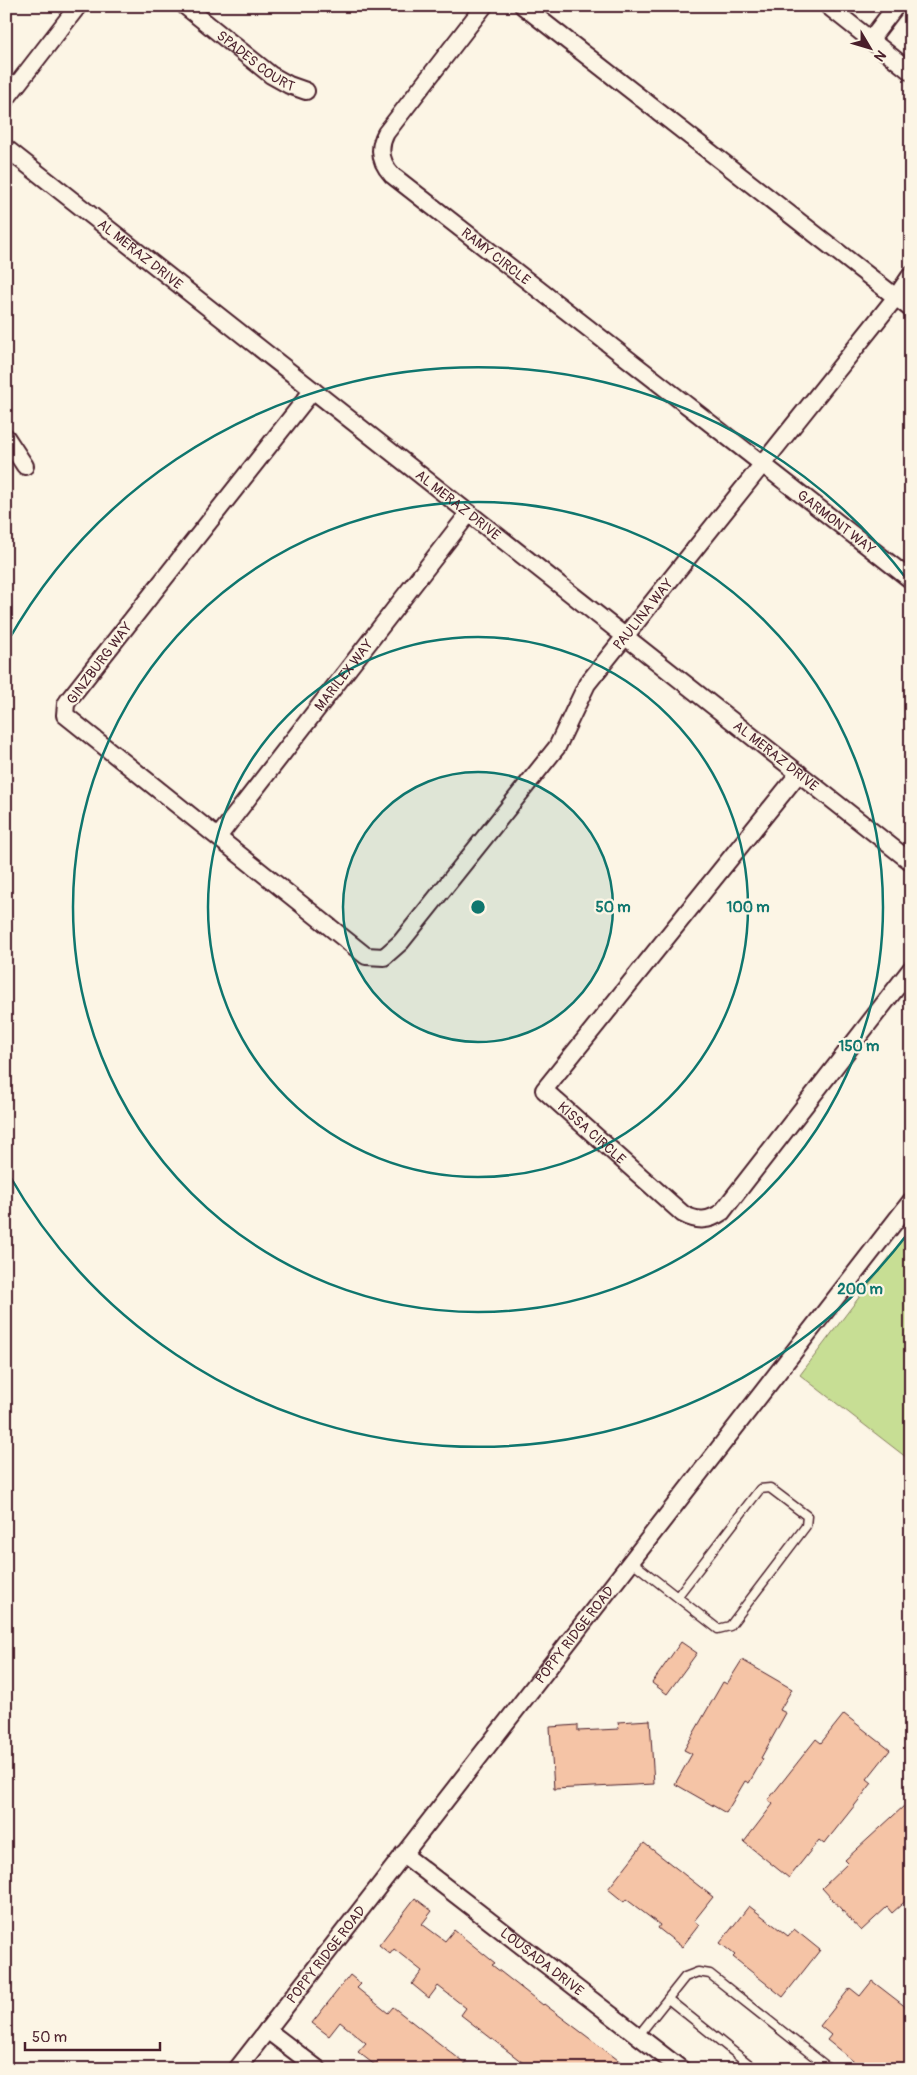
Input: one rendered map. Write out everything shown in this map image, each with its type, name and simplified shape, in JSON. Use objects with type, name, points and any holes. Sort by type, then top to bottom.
[{"type":"street","points":[[6,99],[78,6]]},
{"type":"street","name":"SPADES COURT","points":[[185,6],[272,74],[290,85],[306,91]]},
{"type":"street","name":"RAMY CIRCLE","points":[[484,6],[382,139],[381,154],[386,169],[762,464]]},
{"type":"street","points":[[524,6],[911,309]]},
{"type":"street","points":[[828,6],[911,72]]},
{"type":"street","points":[[870,40],[896,6]]},
{"type":"street","name":"AL MERAZ DRIVE","points":[[6,148],[911,862]]},
{"type":"street","name":"PAULINA WAY","points":[[384,957],[401,942],[556,747],[587,684],[896,297],[911,275]]},
{"type":"street","name":"GINZBURG WAY","points":[[313,390],[66,704],[65,715],[366,956],[384,957]]},
{"type":"street","points":[[6,437],[25,466]]},
{"type":"street","name":"GARMONT WAY","points":[[762,464],[911,580]]},
{"type":"street","name":"MARILEX WAY","points":[[218,837],[469,513]]},
{"type":"street","name":"KISSA CIRCLE","points":[[799,773],[544,1090],[683,1214],[699,1220],[707,1220],[722,1212],[911,969]]},
{"type":"street","name":"POPPY RIDGE ROAD","points":[[237,2069],[911,1201]]},
{"type":"street","name":"LOUSADA DRIVE","points":[[403,1854],[681,2069]]},
{"type":"street","points":[[267,2030],[318,2069]]},
{"type":"lane","points":[[631,1561],[676,1597],[718,1628],[730,1626],[806,1526],[806,1516],[770,1488],[760,1489],[676,1597]]},
{"type":"lane","points":[[638,2036],[685,1978],[698,1972],[710,1974],[830,2069]]},
{"type":"lane","points":[[668,1999],[755,2069]]},
{"type":"green space","points":[[911,1229],[911,1461],[800,1375]]},
{"type":"building","points":[[681,1642],[697,1653],[667,1694],[652,1683]]},
{"type":"building","points":[[742,1660],[792,1689],[780,1710],[786,1713],[761,1758],[763,1759],[749,1783],[745,1781],[726,1813],[675,1784],[692,1754],[684,1750],[723,1682],[727,1684]]},
{"type":"building","points":[[844,1714],[890,1750],[867,1779],[872,1783],[855,1805],[824,1844],[819,1840],[789,1878],[744,1842],[773,1804],[768,1800],[816,1739],[821,1743]]},
{"type":"building","points":[[650,1720],[654,1784],[554,1789],[550,1727],[578,1725],[578,1731],[619,1729],[618,1722]]},
{"type":"building","points":[[904,1806],[911,1813],[911,1896],[892,1913],[887,1907],[861,1931],[822,1888],[848,1863],[845,1860]]},
{"type":"building","points":[[644,1843],[713,1897],[694,1921],[699,1925],[682,1947],[658,1928],[660,1925],[626,1899],[624,1902],[608,1889]]},
{"type":"building","points":[[415,1898],[432,1911],[422,1924],[445,1941],[454,1930],[495,1963],[492,1965],[630,2069],[531,2069],[461,2015],[466,2008],[438,1986],[429,1998],[412,1984],[422,1971],[394,1949],[390,1954],[379,1945]]},
{"type":"building","points":[[749,1906],[788,1936],[794,1929],[820,1950],[783,1997],[733,1957],[735,1955],[720,1943]]},
{"type":"building","points":[[350,1975],[361,1984],[357,1988],[388,2013],[393,2007],[472,2069],[380,2069],[358,2052],[366,2043],[340,2022],[329,2036],[312,2023]]},
{"type":"building","points":[[872,1981],[911,2011],[911,2069],[863,2069],[827,2040],[831,2035],[820,2026],[850,1988],[860,1996]]}]
